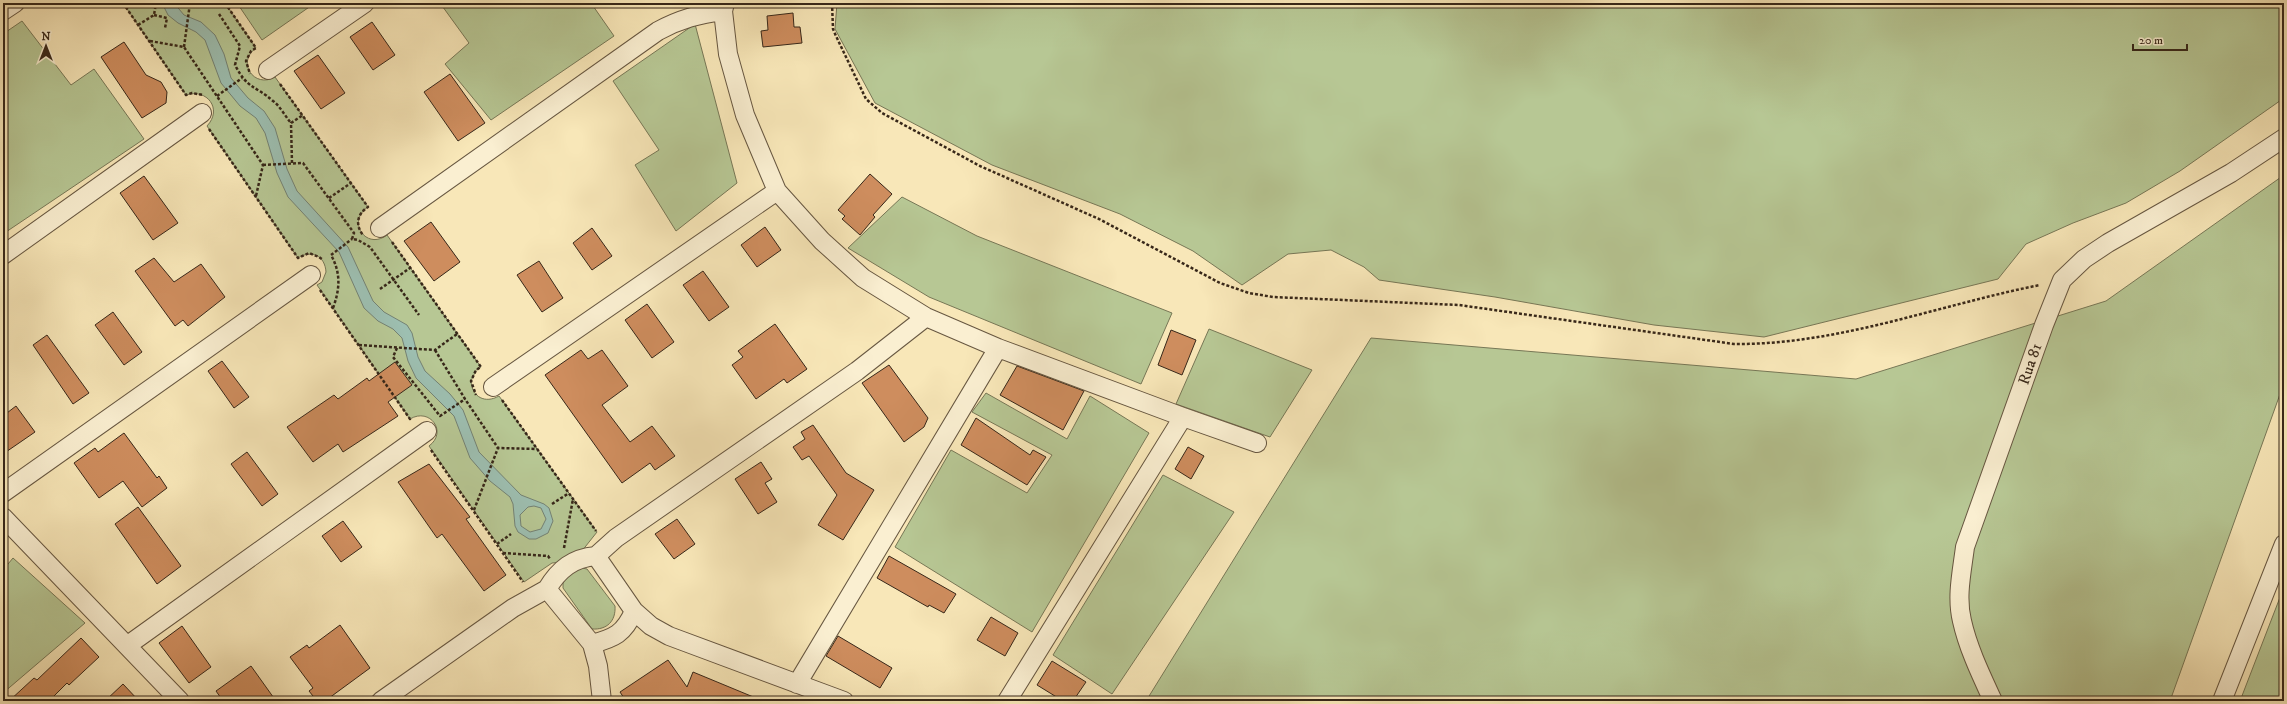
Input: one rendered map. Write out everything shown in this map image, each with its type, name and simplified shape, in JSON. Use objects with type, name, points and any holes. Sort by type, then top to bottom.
[{"type":"street","points":[[3,11],[15,3]]},
{"type":"street","points":[[260,73],[365,3]]},
{"type":"street","points":[[378,234],[658,31],[679,20],[724,7],[728,54],[745,115],[777,192],[822,241],[863,278],[926,317],[998,348],[1257,443]]},
{"type":"street","points":[[3,255],[206,113]]},
{"type":"street","name":"Rua 81","points":[[1992,701],[1974,659],[1961,620],[1960,585],[1965,548],[2044,325],[2062,280],[2084,259],[2108,242],[2230,173],[2284,138]]},
{"type":"street","points":[[496,391],[777,192]]},
{"type":"street","points":[[3,493],[318,275]]},
{"type":"street","points":[[381,701],[513,608],[547,589],[563,568],[584,557],[596,556],[616,538],[857,370],[926,317]]},
{"type":"street","points":[[797,684],[998,348]]},
{"type":"street","points":[[1007,701],[1183,417]]},
{"type":"street","points":[[128,645],[428,438]]},
{"type":"street","points":[[3,517],[128,645],[180,701]]},
{"type":"street","points":[[2222,701],[2284,544]]},
{"type":"street","points":[[596,556],[634,611],[651,626],[669,636],[844,701]]},
{"type":"street","points":[[547,589],[592,644],[598,666],[602,701]]},
{"type":"street","points":[[592,644],[611,639],[621,632],[629,624],[634,611]]},
{"type":"path","points":[[123,3],[186,95],[198,93],[206,113],[298,258],[309,253],[319,256],[318,275],[333,308],[410,419],[415,416]]},
{"type":"path","points":[[154,15],[156,3]]},
{"type":"path","points":[[184,47],[190,3]]},
{"type":"path","points":[[225,3],[256,48],[251,51],[246,61],[249,73],[260,73]]},
{"type":"path","points":[[832,3],[836,36],[866,99],[882,113],[980,166],[1099,219],[1220,282],[1249,293],[1273,296],[1459,305],[1734,344],[1770,344],[1908,319],[2023,288],[2062,280]]},
{"type":"path","points":[[138,25],[154,15],[167,18],[165,28]]},
{"type":"path","points":[[217,96],[242,78]]},
{"type":"path","points":[[280,83],[368,207],[360,214],[358,225],[362,235],[378,234],[410,268],[481,367],[476,370],[471,381],[473,392],[477,396]]},
{"type":"path","points":[[292,163],[291,123],[302,115]]},
{"type":"path","points":[[263,165],[303,162],[354,233],[352,239],[331,255],[338,268],[339,291],[333,308]]},
{"type":"path","points":[[329,198],[351,183]]},
{"type":"path","points":[[352,239],[358,240],[370,247],[419,315]]},
{"type":"path","points":[[380,289],[410,268]]},
{"type":"path","points":[[359,346],[435,350],[457,334]]},
{"type":"path","points":[[397,348],[393,356],[440,416],[465,399]]},
{"type":"path","points":[[435,350],[465,399],[498,448]]},
{"type":"path","points":[[496,391],[597,532],[592,538]]},
{"type":"path","points":[[428,438],[474,511],[503,553],[524,582],[529,578]]},
{"type":"path","points":[[498,448],[537,449]]},
{"type":"path","points":[[474,511],[498,448]]},
{"type":"path","points":[[552,504],[569,493]]},
{"type":"path","points":[[573,499],[563,547],[574,561]]},
{"type":"path","points":[[497,544],[511,534]]},
{"type":"path","points":[[503,553],[548,556],[552,563],[574,561]]},
{"type":"green space","points":[[123,3],[225,3],[256,48],[250,54],[248,60],[250,72],[254,77],[260,80],[267,80],[275,77],[368,207],[362,213],[359,220],[361,232],[366,237],[372,239],[379,239],[387,235],[481,367],[476,370],[471,381],[474,391],[480,398],[484,399],[499,396],[597,532],[574,561],[552,563],[524,582],[429,446],[437,434],[437,428],[434,423],[424,416],[417,416],[410,419],[317,285],[322,282],[326,272],[323,262],[320,258],[313,254],[303,255],[298,258],[207,126],[212,120],[213,113],[213,107],[210,102],[206,97],[200,94],[186,95]]},
{"type":"green space","points":[[237,3],[315,3],[262,40]]},
{"type":"green space","points":[[440,3],[591,3],[614,36],[491,120],[445,64],[469,43]]},
{"type":"green space","points":[[837,3],[2284,3],[2284,98],[2180,171],[2126,203],[2073,223],[2026,244],[1998,279],[1764,337],[1654,325],[1495,297],[1379,280],[1364,267],[1331,250],[1288,254],[1242,285],[1193,251],[1120,214],[992,165],[875,103],[835,29]]},
{"type":"green space","points":[[22,21],[71,85],[94,69],[144,139],[3,234],[3,34]]},
{"type":"green space","points":[[695,24],[737,183],[676,231],[635,165],[659,150],[613,81]]},
{"type":"green space","points":[[2284,175],[2284,383],[2170,701],[1146,701],[1371,338],[1856,379],[2106,301]]},
{"type":"green space","points":[[902,197],[977,236],[1172,313],[1141,384],[929,297],[848,248]]},
{"type":"green space","points":[[1209,329],[1312,370],[1270,437],[1176,404]]},
{"type":"green space","points":[[986,393],[1067,439],[1090,396],[1149,433],[1032,632],[895,547],[951,450],[1027,493],[1052,455],[972,412]]},
{"type":"green space","points":[[1163,475],[1234,512],[1112,694],[1053,655]]},
{"type":"green space","points":[[13,558],[85,623],[3,693],[3,570]]},
{"type":"green space","points":[[582,568],[587,569],[615,606],[614,616],[610,624],[602,628],[592,629],[563,588],[563,583],[568,573]]},
{"type":"green space","points":[[2284,587],[2284,701],[2240,701]]},
{"type":"shaded area","points":[[162,3],[174,3],[184,15],[201,22],[215,35],[224,54],[231,78],[248,98],[264,111],[275,128],[287,169],[297,191],[348,247],[373,301],[384,312],[407,325],[412,333],[418,357],[425,371],[450,394],[463,410],[479,452],[521,495],[544,504],[549,508],[553,521],[548,533],[536,539],[529,539],[518,532],[515,526],[513,504],[510,497],[490,481],[470,458],[454,416],[416,378],[408,361],[402,338],[393,329],[378,321],[364,308],[339,252],[288,197],[277,173],[265,133],[256,118],[240,106],[221,83],[205,40],[196,32],[178,23],[168,15]],"holes":[[[534,506],[541,508],[546,519],[541,529],[530,532],[521,526],[520,515],[528,507]]]},
{"type":"building","points":[[793,13],[794,27],[800,27],[802,43],[763,47],[761,31],[768,30],[767,16]]},
{"type":"building","points":[[372,22],[395,55],[373,70],[350,37]]},
{"type":"building","points":[[124,42],[146,75],[161,82],[167,92],[166,103],[142,118],[101,57]]},
{"type":"building","points":[[318,55],[345,93],[321,109],[294,71]]},
{"type":"building","points":[[450,74],[485,123],[458,141],[424,92]]},
{"type":"building","points":[[870,174],[892,194],[873,215],[875,217],[860,235],[842,219],[845,216],[838,210]]},
{"type":"building","points":[[144,176],[178,223],[153,240],[120,193]]},
{"type":"building","points":[[431,222],[460,262],[434,281],[404,241]]},
{"type":"building","points":[[765,227],[781,250],[757,267],[741,245]]},
{"type":"building","points":[[592,228],[612,256],[592,270],[573,243]]},
{"type":"building","points":[[154,258],[174,282],[201,264],[225,297],[188,326],[183,320],[175,326],[135,271]]},
{"type":"building","points":[[539,261],[563,298],[542,312],[517,275]]},
{"type":"building","points":[[703,271],[729,307],[709,321],[683,285]]},
{"type":"building","points":[[647,304],[674,342],[652,358],[625,320]]},
{"type":"building","points":[[113,312],[142,352],[124,365],[95,325]]},
{"type":"building","points":[[775,324],[807,369],[787,383],[784,379],[756,399],[732,365],[743,357],[738,351]]},
{"type":"building","points":[[1171,330],[1196,340],[1182,375],[1158,365]]},
{"type":"building","points":[[47,335],[89,393],[73,404],[33,345]]},
{"type":"building","points":[[581,350],[588,359],[602,350],[628,386],[602,405],[630,442],[652,426],[675,456],[655,470],[650,463],[622,483],[545,375]]},
{"type":"building","points":[[222,361],[249,397],[234,408],[208,371]]},
{"type":"building","points":[[395,362],[412,385],[388,402],[398,416],[343,452],[338,444],[313,462],[287,427],[334,395],[338,399],[367,378],[369,381]]},
{"type":"building","points":[[889,365],[928,418],[924,427],[904,442],[862,383]]},
{"type":"building","points":[[1017,366],[1084,391],[1063,430],[1000,395]]},
{"type":"building","points":[[16,406],[35,432],[3,454],[3,416]]},
{"type":"building","points":[[976,418],[1030,455],[1033,450],[1046,457],[1027,485],[961,445]]},
{"type":"building","points":[[813,425],[846,473],[874,490],[843,540],[818,525],[837,495],[809,456],[802,460],[793,447],[805,439],[801,432]]},
{"type":"building","points":[[124,433],[157,478],[159,476],[167,488],[142,507],[123,481],[99,498],[74,463],[95,448],[98,452]]},
{"type":"building","points":[[1188,447],[1204,456],[1191,479],[1175,469]]},
{"type":"building","points":[[247,452],[278,494],[262,506],[231,464]]},
{"type":"building","points":[[761,462],[772,479],[765,483],[777,502],[758,514],[735,479]]},
{"type":"building","points":[[429,464],[470,517],[466,519],[506,575],[484,591],[442,534],[437,538],[398,482]]},
{"type":"building","points":[[138,507],[181,566],[157,584],[115,524]]},
{"type":"building","points":[[677,519],[695,544],[674,559],[655,534]]},
{"type":"building","points":[[343,521],[362,547],[341,562],[322,536]]},
{"type":"building","points":[[889,556],[956,594],[944,613],[929,605],[928,607],[877,578]]},
{"type":"building","points":[[991,617],[1018,633],[1005,656],[977,640]]},
{"type":"building","points":[[340,625],[370,668],[325,701],[317,701],[309,691],[313,688],[290,657],[307,645],[309,648]]},
{"type":"building","points":[[182,626],[211,667],[189,683],[159,643]]},
{"type":"building","points":[[838,636],[892,668],[880,688],[826,656]]},
{"type":"building","points":[[81,638],[99,657],[69,685],[67,683],[49,701],[9,701],[34,678],[37,680]]},
{"type":"building","points":[[668,660],[687,687],[693,672],[763,701],[626,701],[620,692]]},
{"type":"building","points":[[1052,661],[1086,682],[1073,701],[1063,701],[1037,685]]},
{"type":"building","points":[[251,666],[276,701],[223,701],[216,691]]},
{"type":"building","points":[[123,684],[139,701],[105,701]]}]
